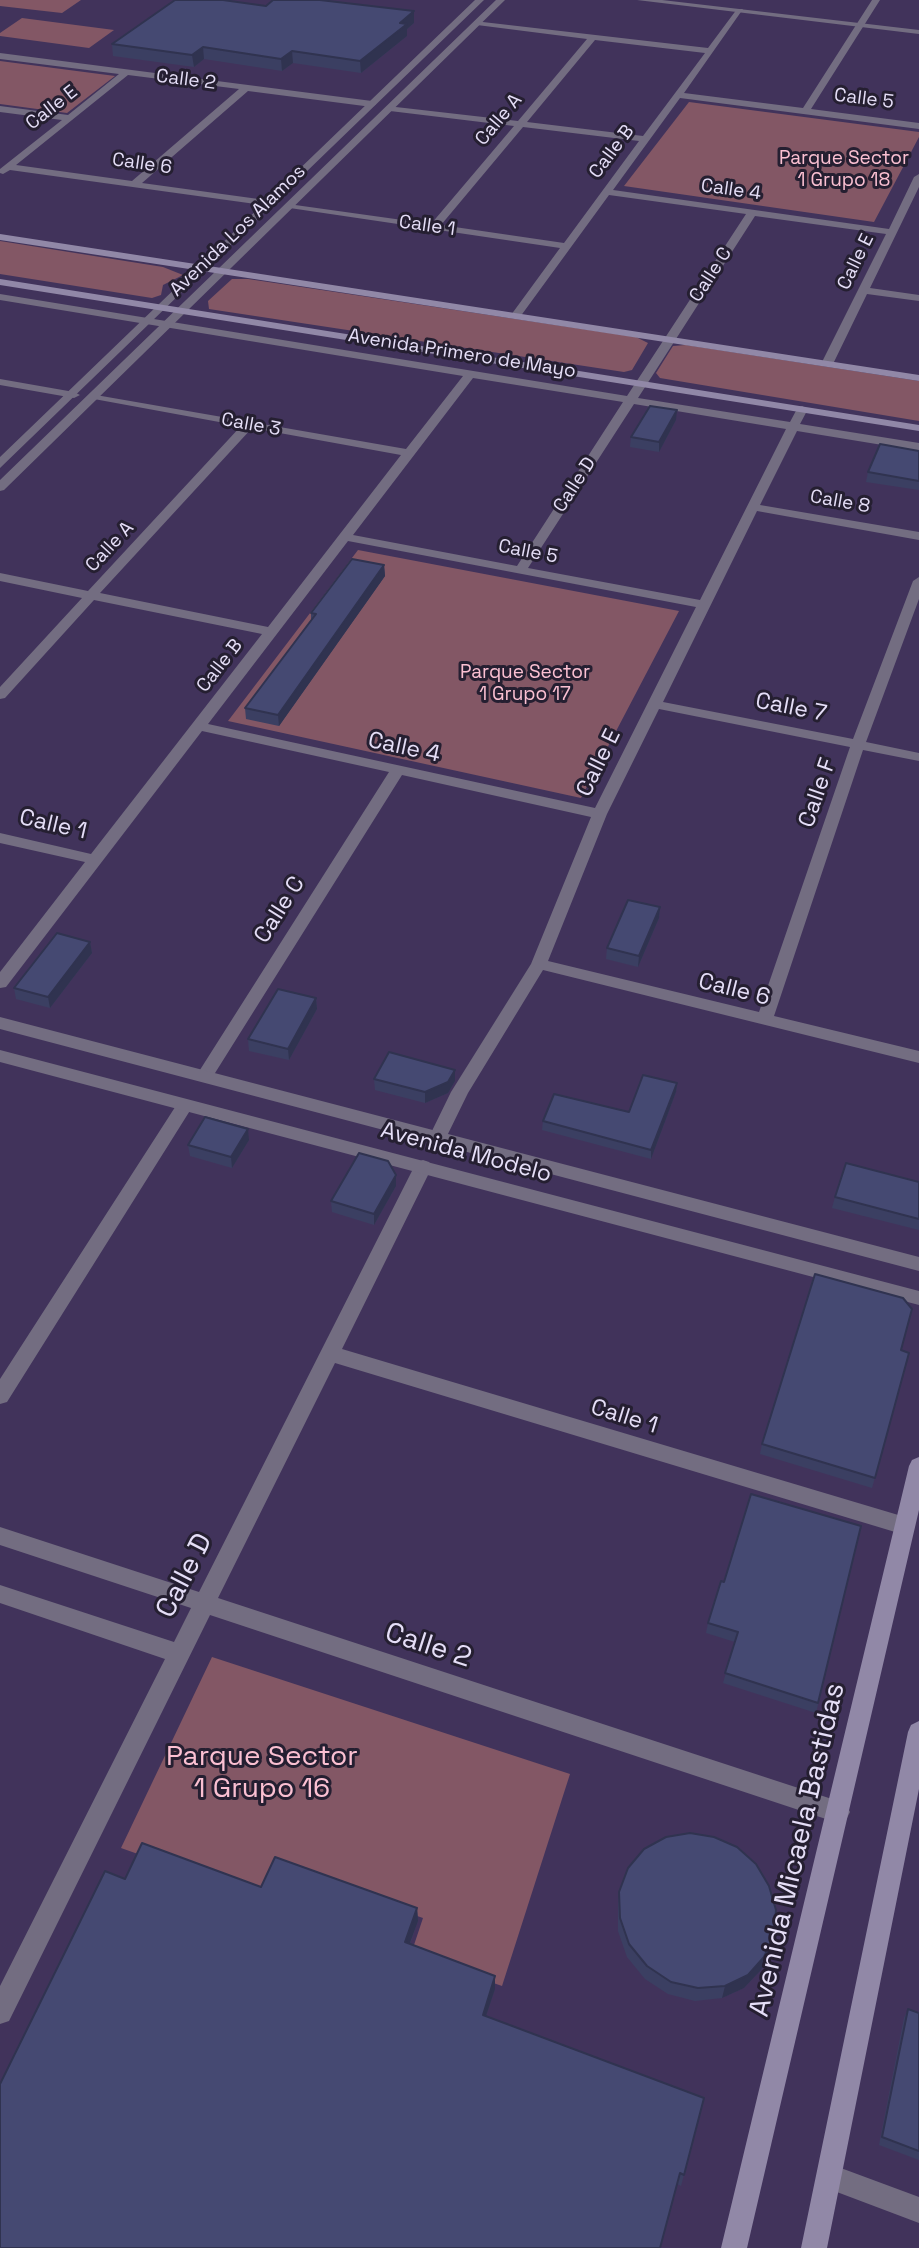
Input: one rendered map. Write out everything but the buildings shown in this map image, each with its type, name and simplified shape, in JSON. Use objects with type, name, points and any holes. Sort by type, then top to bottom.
[{"type":"main road","name":"Avenida Primero de Mayo","points":[[0,237],[919,378]]},
{"type":"main road","name":"Avenida Primero de Mayo","points":[[0,282],[919,428]]},
{"type":"main road","name":"Avenida Micaela Bastidas","points":[[734,2248],[919,1466]]},
{"type":"main road","points":[[814,2248],[919,1732]]},
{"type":"street","name":"Avenida Los Alamos","points":[[0,464],[480,0]]},
{"type":"street","name":"Avenida Los Alamos","points":[[0,487],[500,0]]},
{"type":"street","points":[[641,0],[745,5]]},
{"type":"street","points":[[706,0],[919,32]]},
{"type":"street","points":[[806,111],[876,0]]},
{"type":"street","name":"Calle B","points":[[516,315],[745,5]]},
{"type":"street","points":[[862,22],[919,24]]},
{"type":"street","points":[[477,23],[710,51]]},
{"type":"street","name":"Calle A","points":[[434,227],[593,37]]},
{"type":"street","name":"Calle 2","points":[[0,56],[372,104]]},
{"type":"street","name":"Calle E","points":[[4,170],[127,72]]},
{"type":"street","points":[[135,184],[246,88]]},
{"type":"street","name":"Calle 5","points":[[678,95],[919,126]]},
{"type":"street","points":[[0,108],[70,118]]},
{"type":"street","points":[[390,108],[645,139]]},
{"type":"street","name":"Calle 6","points":[[4,170],[270,202]]},
{"type":"street","name":"Calle E","points":[[827,364],[919,177]]},
{"type":"street","name":"Calle 4","points":[[607,192],[892,232]]},
{"type":"street","name":"Calle 1","points":[[288,206],[567,246]]},
{"type":"street","name":"Calle C","points":[[640,383],[752,212]]},
{"type":"street","points":[[863,290],[919,298]]},
{"type":"street","name":"Avenida Primero de Mayo","points":[[0,297],[919,447]]},
{"type":"street","name":"Calle B","points":[[0,983],[471,373]]},
{"type":"street","points":[[0,382],[74,395]]},
{"type":"street","name":"Calle D","points":[[520,570],[640,383]]},
{"type":"street","name":"Calle 3","points":[[94,396],[409,453]]},
{"type":"street","name":"Calle E","points":[[438,1137],[460,1092],[539,964],[600,814],[802,409]]},
{"type":"street","name":"Calle A","points":[[0,695],[249,424]]},
{"type":"street","name":"Calle 8","points":[[753,507],[919,536]]},
{"type":"street","name":"Calle 5","points":[[345,537],[704,606]]},
{"type":"street","points":[[0,577],[271,632]]},
{"type":"street","name":"Calle F","points":[[764,1021],[858,745],[919,581]]},
{"type":"street","name":"Calle 7","points":[[654,704],[919,757]]},
{"type":"street","name":"Calle 4","points":[[198,726],[600,814]]},
{"type":"street","name":"Calle C","points":[[204,1077],[398,769]]},
{"type":"street","name":"Calle 1","points":[[0,838],[95,860]]},
{"type":"street","name":"Calle 6","points":[[539,964],[919,1057]]},
{"type":"street","name":"Avenida Modelo","points":[[0,1023],[919,1264]]},
{"type":"street","name":"Avenida Modelo","points":[[0,1056],[919,1298]]},
{"type":"street","points":[[0,1396],[185,1105]]},
{"type":"street","name":"Calle D","points":[[0,2011],[423,1167]]},
{"type":"street","name":"Calle 1","points":[[329,1353],[905,1527]]},
{"type":"street","name":"Calle 2","points":[[0,1536],[838,1812]]},
{"type":"street","points":[[0,1594],[179,1654]]},
{"type":"street","points":[[830,2177],[919,2210]]},
{"type":"green space","points":[[0,0],[81,0],[62,13],[0,6]]},
{"type":"green space","points":[[22,18],[114,30],[89,48],[0,36],[0,33]]},
{"type":"green space","points":[[0,61],[115,76],[67,113],[0,104]]},
{"type":"green space","name":"Parque Sector 1 Grupo 18","points":[[689,102],[919,132],[919,137],[874,222],[624,186]]},
{"type":"green space","points":[[0,241],[163,267],[183,275],[163,285],[161,295],[152,298],[0,274]]},
{"type":"green space","points":[[232,279],[248,279],[636,337],[648,343],[632,370],[624,372],[209,309],[208,301]]},
{"type":"green space","points":[[686,345],[919,381],[919,421],[660,378],[656,373],[673,346]]},
{"type":"green space","name":"Parque Sector 1 Grupo 17","points":[[358,550],[679,611],[581,798],[228,721]]},
{"type":"green space","name":"Parque Sector 1 Grupo 16","points":[[212,1657],[570,1774],[502,1986],[411,1954],[423,1918],[275,1867],[262,1898],[121,1848]]}]
